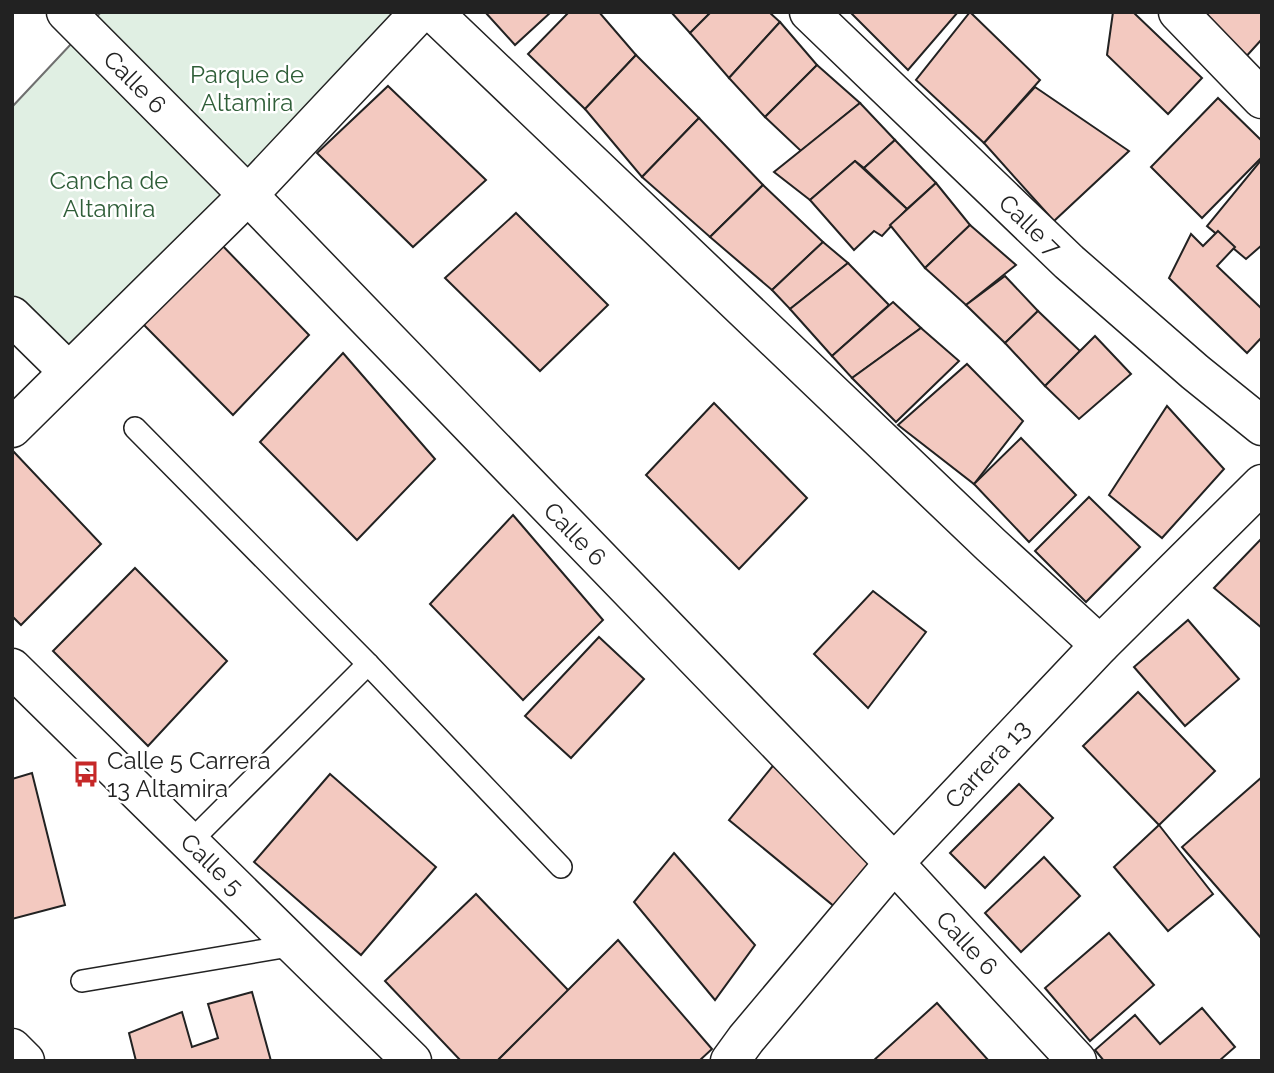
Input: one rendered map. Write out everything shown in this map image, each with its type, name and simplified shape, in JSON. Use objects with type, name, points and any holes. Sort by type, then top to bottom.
[{"type":"street","name":"Calle 6","points":[[66,12],[247,195],[894,863],[1077,1061]]},
{"type":"street","points":[[12,428],[247,195],[420,12]]},
{"type":"street","points":[[433,12],[971,526],[1100,645]]},
{"type":"street","name":"Calle 7","points":[[809,12],[1069,262],[1195,372],[1262,426]]},
{"type":"street","points":[[1178,12],[1262,99]]},
{"type":"street","points":[[12,316],[68,371]]},
{"type":"street","name":"Carrera 13","points":[[730,1061],[894,863],[1100,645],[1262,484]]},
{"type":"street","name":"Calle 5","points":[[12,668],[412,1061]]},
{"type":"street","points":[[12,1048],[25,1061]]},
{"type":"lane","points":[[135,428],[368,664],[561,867]]},
{"type":"lane","points":[[190,842],[368,664]]},
{"type":"lane","points":[[82,981],[295,945]]},
{"type":"green space","points":[[101,12],[420,12],[68,371],[12,316],[12,107]]},
{"type":"building","points":[[485,12],[551,12],[515,45]]},
{"type":"building","points":[[569,12],[599,12],[636,55],[585,109],[528,54]]},
{"type":"building","points":[[671,12],[711,12],[690,33]]},
{"type":"building","points":[[711,12],[769,12],[780,22],[729,78],[690,33]]},
{"type":"building","points":[[850,12],[958,12],[908,70]]},
{"type":"building","points":[[970,12],[1040,80],[984,143],[916,80]]},
{"type":"building","points":[[1113,12],[1133,12],[1202,78],[1168,114],[1107,55]]},
{"type":"building","points":[[1209,12],[1262,12],[1262,39],[1243,60],[1204,18]]},
{"type":"building","points":[[780,22],[817,65],[765,117],[729,78]]},
{"type":"building","points":[[636,55],[699,118],[642,177],[585,109]]},
{"type":"building","points":[[817,65],[860,103],[801,151],[765,117]]},
{"type":"building","points":[[388,86],[486,180],[413,247],[317,153]]},
{"type":"building","points":[[1035,87],[1129,151],[1054,221],[984,143]]},
{"type":"building","points":[[1218,98],[1262,141],[1262,157],[1202,218],[1151,167]]},
{"type":"building","points":[[860,103],[895,140],[864,168],[855,161],[810,200],[774,172]]},
{"type":"building","points":[[699,118],[763,185],[710,237],[642,177]]},
{"type":"building","points":[[895,140],[936,183],[907,209],[864,168]]},
{"type":"building","points":[[1262,159],[1262,245],[1246,259],[1207,226]]},
{"type":"building","points":[[855,161],[907,209],[882,236],[874,231],[854,250],[810,200]]},
{"type":"building","points":[[936,183],[970,225],[925,268],[890,225]]},
{"type":"building","points":[[763,185],[823,242],[772,290],[710,237]]},
{"type":"building","points":[[516,213],[608,305],[540,371],[445,278]]},
{"type":"building","points":[[970,225],[1016,265],[966,305],[925,268]]},
{"type":"building","points":[[1218,231],[1235,247],[1217,266],[1262,309],[1262,337],[1247,353],[1169,278],[1191,234],[1203,246]]},
{"type":"building","points":[[218,241],[309,335],[233,415],[141,322]]},
{"type":"building","points":[[823,242],[848,263],[790,309],[772,290]]},
{"type":"building","points":[[848,263],[889,305],[832,356],[790,309]]},
{"type":"building","points":[[1005,276],[1038,311],[1005,343],[966,305]]},
{"type":"building","points":[[893,302],[921,328],[852,378],[832,356]]},
{"type":"building","points":[[1038,311],[1080,351],[1045,386],[1005,343]]},
{"type":"building","points":[[921,328],[959,361],[896,422],[852,378]]},
{"type":"building","points":[[1095,336],[1131,374],[1079,419],[1045,386]]},
{"type":"building","points":[[343,353],[435,459],[357,540],[260,442]]},
{"type":"building","points":[[967,364],[1023,421],[974,484],[898,425]]},
{"type":"building","points":[[714,403],[807,498],[739,569],[646,475]]},
{"type":"building","points":[[1167,406],[1224,469],[1162,538],[1109,495]]},
{"type":"building","points":[[1021,438],[1076,495],[1029,542],[974,484]]},
{"type":"building","points":[[13,451],[101,544],[21,625],[12,616]]},
{"type":"building","points":[[1089,497],[1140,547],[1086,602],[1035,551]]},
{"type":"building","points":[[513,515],[603,620],[523,700],[430,604]]},
{"type":"building","points":[[1262,538],[1262,628],[1214,588]]},
{"type":"building","points":[[135,568],[227,661],[148,746],[53,651]]},
{"type":"building","points":[[873,591],[926,632],[868,708],[814,654]]},
{"type":"building","points":[[1188,620],[1239,679],[1185,726],[1134,667]]},
{"type":"building","points":[[599,637],[644,679],[571,758],[525,716]]},
{"type":"building","points":[[1138,692],[1215,771],[1159,825],[1083,746]]},
{"type":"building","points":[[776,762],[879,858],[835,907],[729,820]]},
{"type":"building","points":[[32,773],[65,905],[12,919],[12,779]]},
{"type":"building","points":[[330,774],[436,867],[361,955],[254,862]]},
{"type":"building","points":[[1262,777],[1262,939],[1182,847]]},
{"type":"building","points":[[1019,784],[1053,818],[985,888],[950,853]]},
{"type":"building","points":[[1159,825],[1213,894],[1168,931],[1114,867]]},
{"type":"building","points":[[674,853],[755,945],[715,1000],[634,902]]},
{"type":"building","points":[[1044,857],[1080,896],[1021,952],[985,913]]},
{"type":"building","points":[[476,894],[569,991],[497,1061],[461,1061],[385,981]]},
{"type":"building","points":[[1109,933],[1154,985],[1090,1041],[1045,988]]},
{"type":"building","points":[[618,940],[712,1049],[699,1061],[497,1061]]},
{"type":"building","points":[[252,992],[271,1061],[136,1061],[129,1033],[182,1012],[192,1047],[218,1038],[208,1004]]},
{"type":"building","points":[[937,1003],[989,1061],[873,1061]]},
{"type":"building","points":[[1202,1008],[1235,1047],[1219,1061],[1104,1061],[1095,1050],[1135,1015],[1160,1044]]},
{"type":"place","name":"Calle 5 Carrera 13 Altamira","points":[[86,774]]},
{"type":"park label","name":"Parque de Altamira","points":[[247,88]]},
{"type":"park label","name":"Cancha de Altamira","points":[[109,194]]}]
